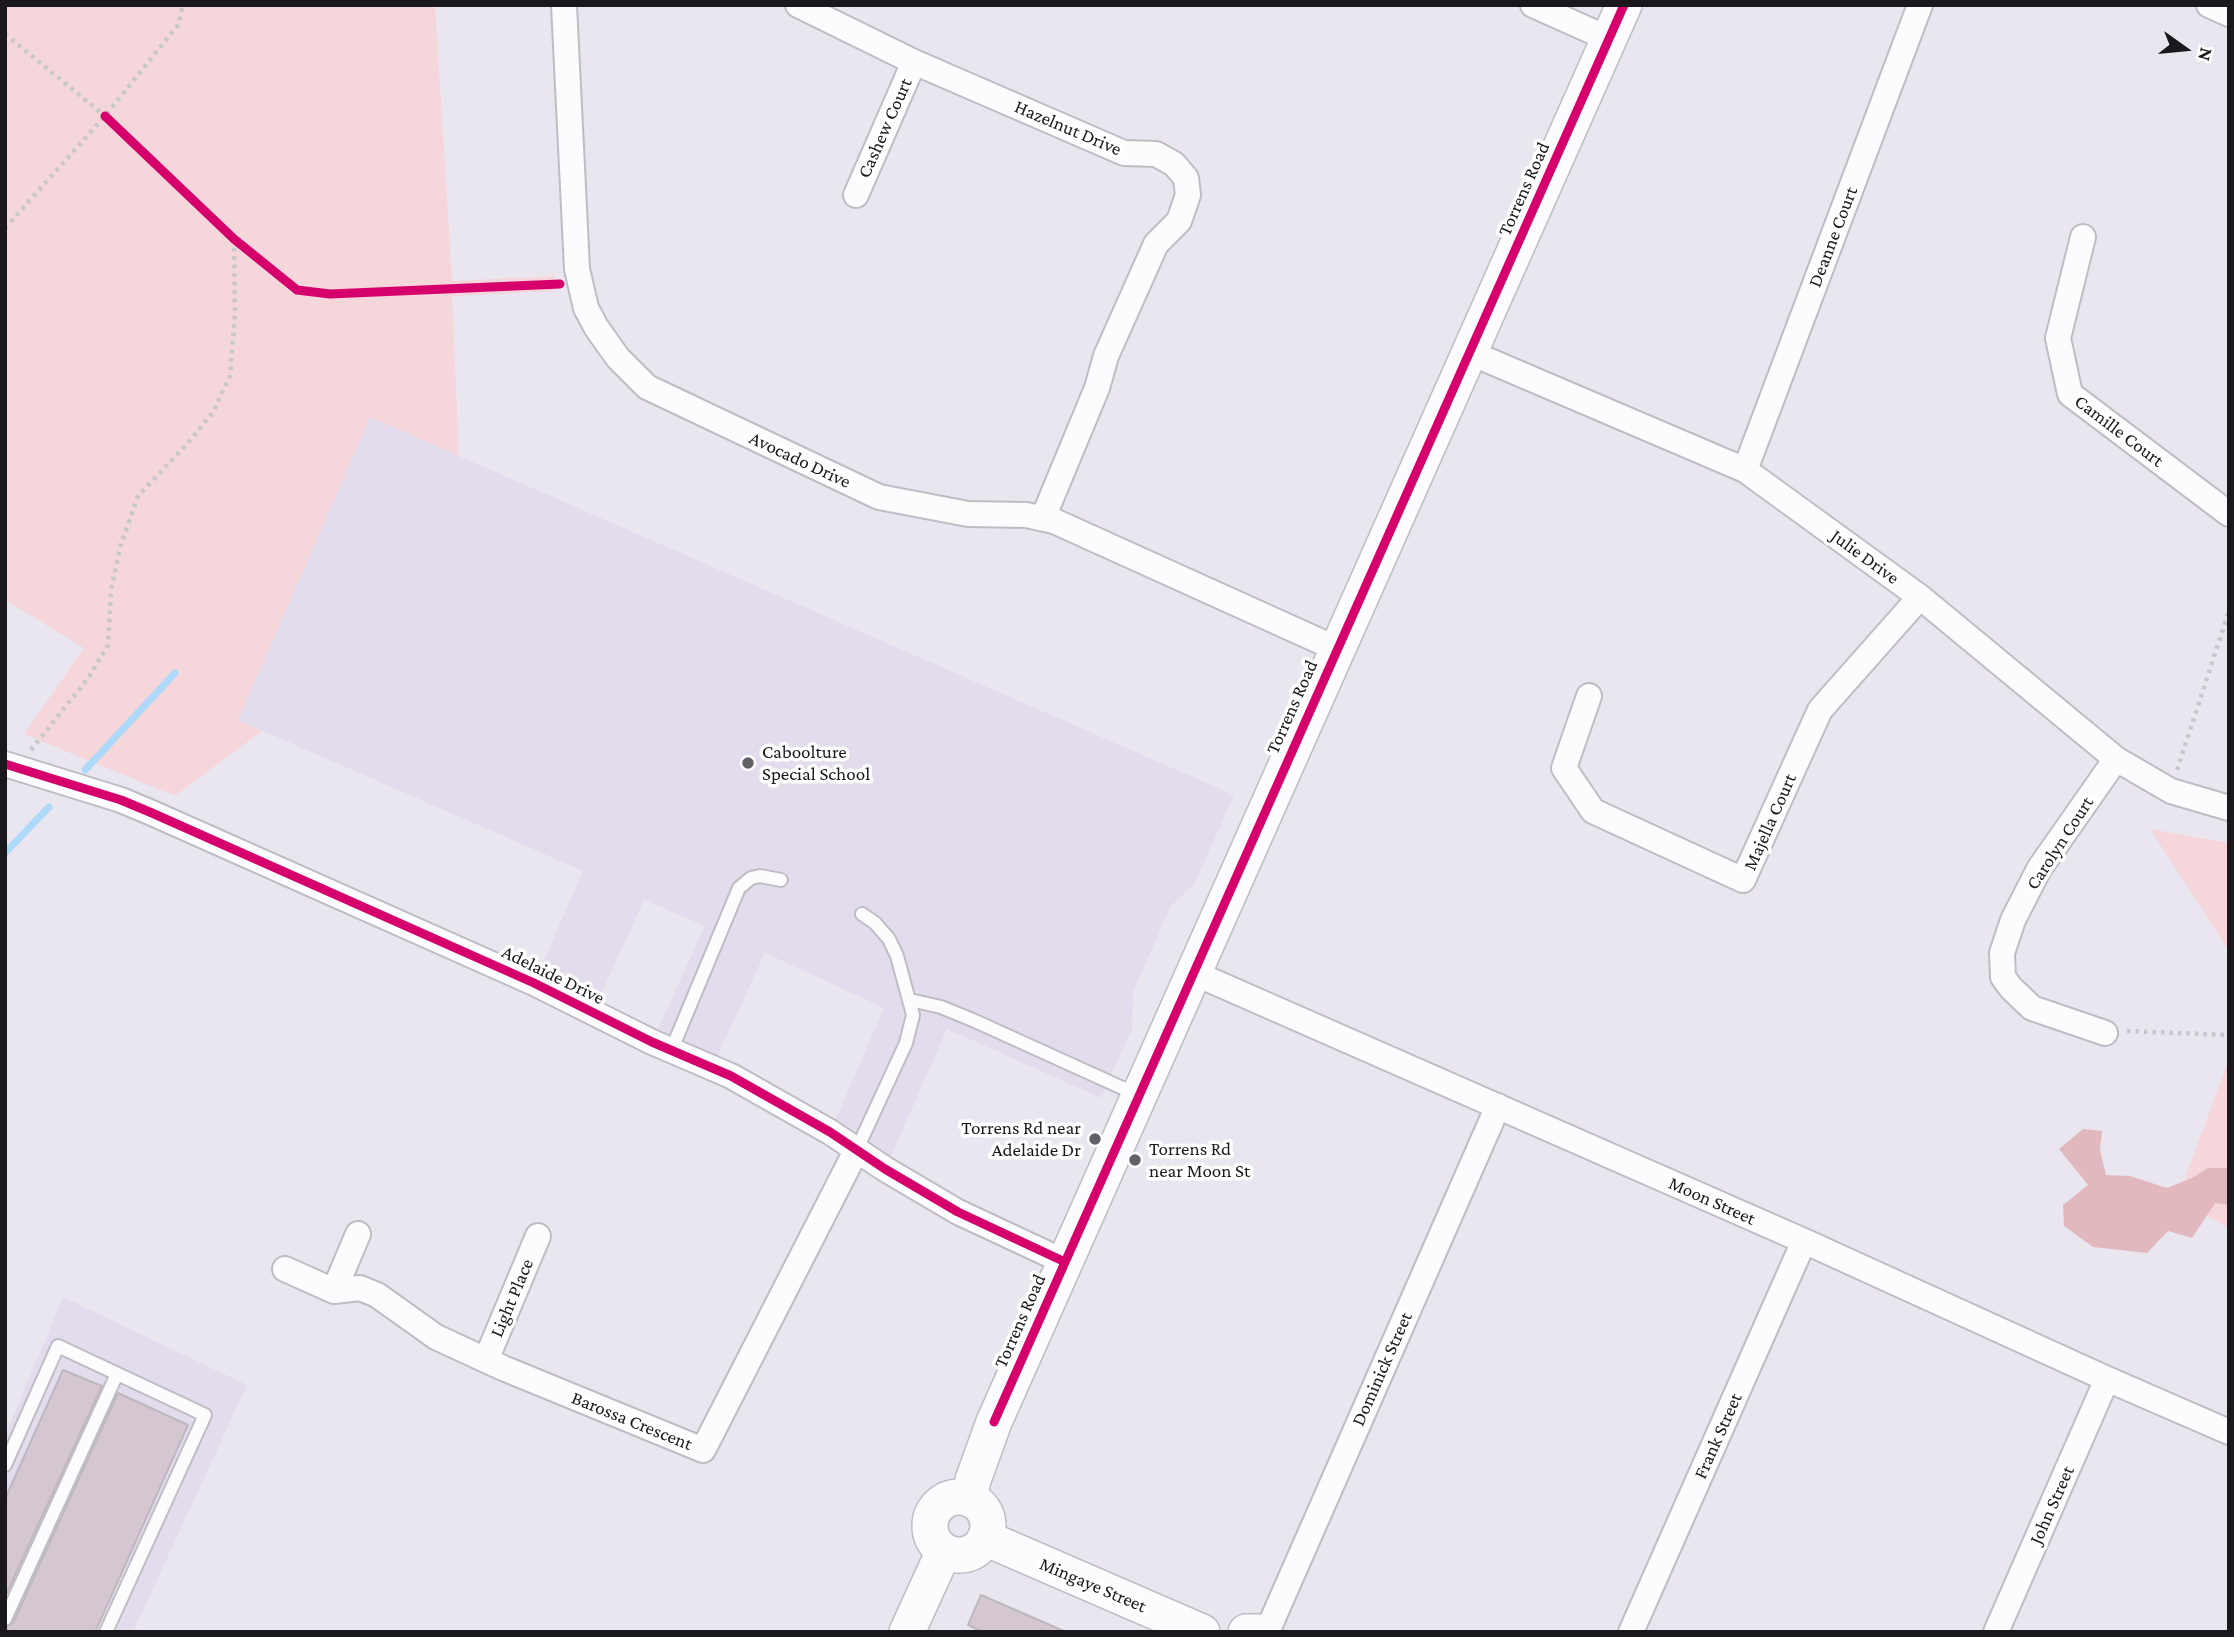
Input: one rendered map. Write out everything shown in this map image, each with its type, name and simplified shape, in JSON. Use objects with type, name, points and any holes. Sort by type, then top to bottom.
[{"type":"main road","name":"Torrens Road","points":[[969,1499],[994,1422],[1624,5]]},
{"type":"main road","points":[[951,1498],[969,1499],[983,1510],[987,1519],[985,1538],[971,1552],[962,1555],[944,1551],[931,1536],[931,1517],[942,1502],[951,1498]]},
{"type":"main road","name":"Mingaye Street","points":[[985,1538],[1202,1632]]},
{"type":"main road","points":[[907,1632],[944,1551]]},
{"type":"main road","points":[[1246,1632],[1265,1632]]},
{"type":"street","name":"Avocado Drive","points":[[564,5],[577,269],[586,308],[596,327],[618,358],[647,387],[879,497],[968,513],[1054,521],[1337,649]]},
{"type":"street","name":"Hazelnut Drive","points":[[798,5],[914,62],[1124,153],[1156,153],[1174,164],[1186,178],[1188,195],[1179,221],[1156,244],[1106,356],[1097,388],[1043,518]]},
{"type":"street","points":[[1533,5],[1609,38]]},
{"type":"street","name":"Deanne Court","points":[[1745,470],[1920,5]]},
{"type":"street","points":[[2209,5],[2229,14]]},
{"type":"street","name":"Cashew Court","points":[[856,195],[914,62]]},
{"type":"street","name":"Camille Court","points":[[2083,237],[2058,338],[2070,394],[2229,514]]},
{"type":"street","name":"Julie Drive","points":[[1471,353],[1745,470],[1920,597],[2116,759],[2171,791],[2229,808]]},
{"type":"street","name":"Majella Court","points":[[1589,696],[1564,768],[1593,811],[1743,880],[1821,710],[1920,597]]},
{"type":"street","name":"Carolyn Court","points":[[2105,1033],[2032,1008],[2011,988],[2003,976],[2002,953],[2013,920],[2039,869],[2116,759]]},
{"type":"street","name":"Adelaide Drive","points":[[16,760],[152,813],[534,983],[592,1014],[731,1076],[857,1149],[885,1169],[958,1212],[1065,1262]]},
{"type":"street","name":"Moon Street","points":[[1194,974],[1804,1241],[2229,1432]]},
{"type":"street","name":"Dominick Street","points":[[1265,1632],[1498,1106]]},
{"type":"street","name":"Barossa Crescent","points":[[285,1269],[334,1291],[360,1287],[377,1295],[436,1337],[703,1450],[857,1149]]},
{"type":"street","points":[[334,1291],[358,1234]]},
{"type":"street","name":"Light Place","points":[[486,1360],[538,1236]]},
{"type":"street","name":"Frank Street","points":[[1631,1632],[1804,1241]]},
{"type":"street","name":"John Street","points":[[1996,1632],[2107,1379]]},
{"type":"lane","points":[[671,1051],[739,888],[751,878],[760,876],[781,880]]},
{"type":"lane","points":[[857,1149],[906,1043],[913,1015],[897,956],[875,923],[862,914]]},
{"type":"lane","points":[[910,1000],[941,1007],[975,1021],[1139,1096]]},
{"type":"lane","points":[[5,1465],[58,1346],[205,1415],[106,1632]]},
{"type":"lane","points":[[5,1619],[117,1374]]},
{"type":"path","points":[[5,228],[104,116],[178,25],[183,5]]},
{"type":"path","points":[[5,34],[114,125]]},
{"type":"path","points":[[224,230],[245,248]]},
{"type":"path","points":[[16,760],[89,677],[108,645],[111,590],[121,544],[138,496],[213,412],[230,376],[235,316],[234,239]]},
{"type":"path","points":[[2171,791],[2229,611]]},
{"type":"path","points":[[2105,1033],[2135,1031],[2229,1035]]},
{"type":"shaded area","points":[[5,5],[435,5],[452,281],[555,276],[553,291],[452,296],[459,456],[370,417],[238,720],[262,731],[175,796],[24,734],[84,648],[5,600]]},
{"type":"shaded area","name":"Caboolture Special School","points":[[370,417],[1234,795],[1194,885],[1171,906],[1133,992],[1132,1028],[1101,1098],[947,1029],[885,1169],[830,1132],[884,1008],[765,953],[712,1068],[652,1042],[705,926],[644,900],[592,1014],[534,983],[583,871],[238,720]]},
{"type":"shaded area","points":[[2150,829],[2229,843],[2229,951]]},
{"type":"shaded area","points":[[2229,1059],[2229,1228],[2177,1200]]},
{"type":"shaded area","points":[[2083,1129],[2102,1131],[2100,1150],[2106,1175],[2130,1176],[2167,1188],[2208,1168],[2229,1168],[2229,1205],[2215,1203],[2192,1238],[2168,1231],[2147,1253],[2093,1247],[2064,1226],[2063,1205],[2088,1185],[2059,1149]]},
{"type":"shaded area","points":[[63,1297],[247,1385],[133,1632],[5,1632],[5,1436]]},
{"type":"building","points":[[63,1370],[102,1386],[5,1597],[5,1499]]},
{"type":"building","points":[[118,1393],[188,1425],[95,1632],[5,1632],[5,1628],[13,1623]]},
{"type":"building","points":[[981,1595],[1066,1632],[983,1632],[968,1625]]},
{"type":"waterway","points":[[85,770],[175,673]]},
{"type":"waterway","points":[[5,853],[49,807]]},
{"type":"cycle path","points":[[994,1422],[1624,5]]},
{"type":"cycle path","points":[[105,116],[234,239],[297,290],[330,294],[560,284]]},
{"type":"cycle path","points":[[5,764],[121,800],[534,983],[652,1042],[731,1076],[830,1132],[885,1169],[958,1212],[1065,1262]]},
{"type":"place","name":"Caboolture Special School","points":[[748,763]]},
{"type":"place","name":"Torrens Rd near Adelaide Dr","points":[[1095,1139]]},
{"type":"place","name":"Torrens Rd near Moon St","points":[[1135,1160]]}]
